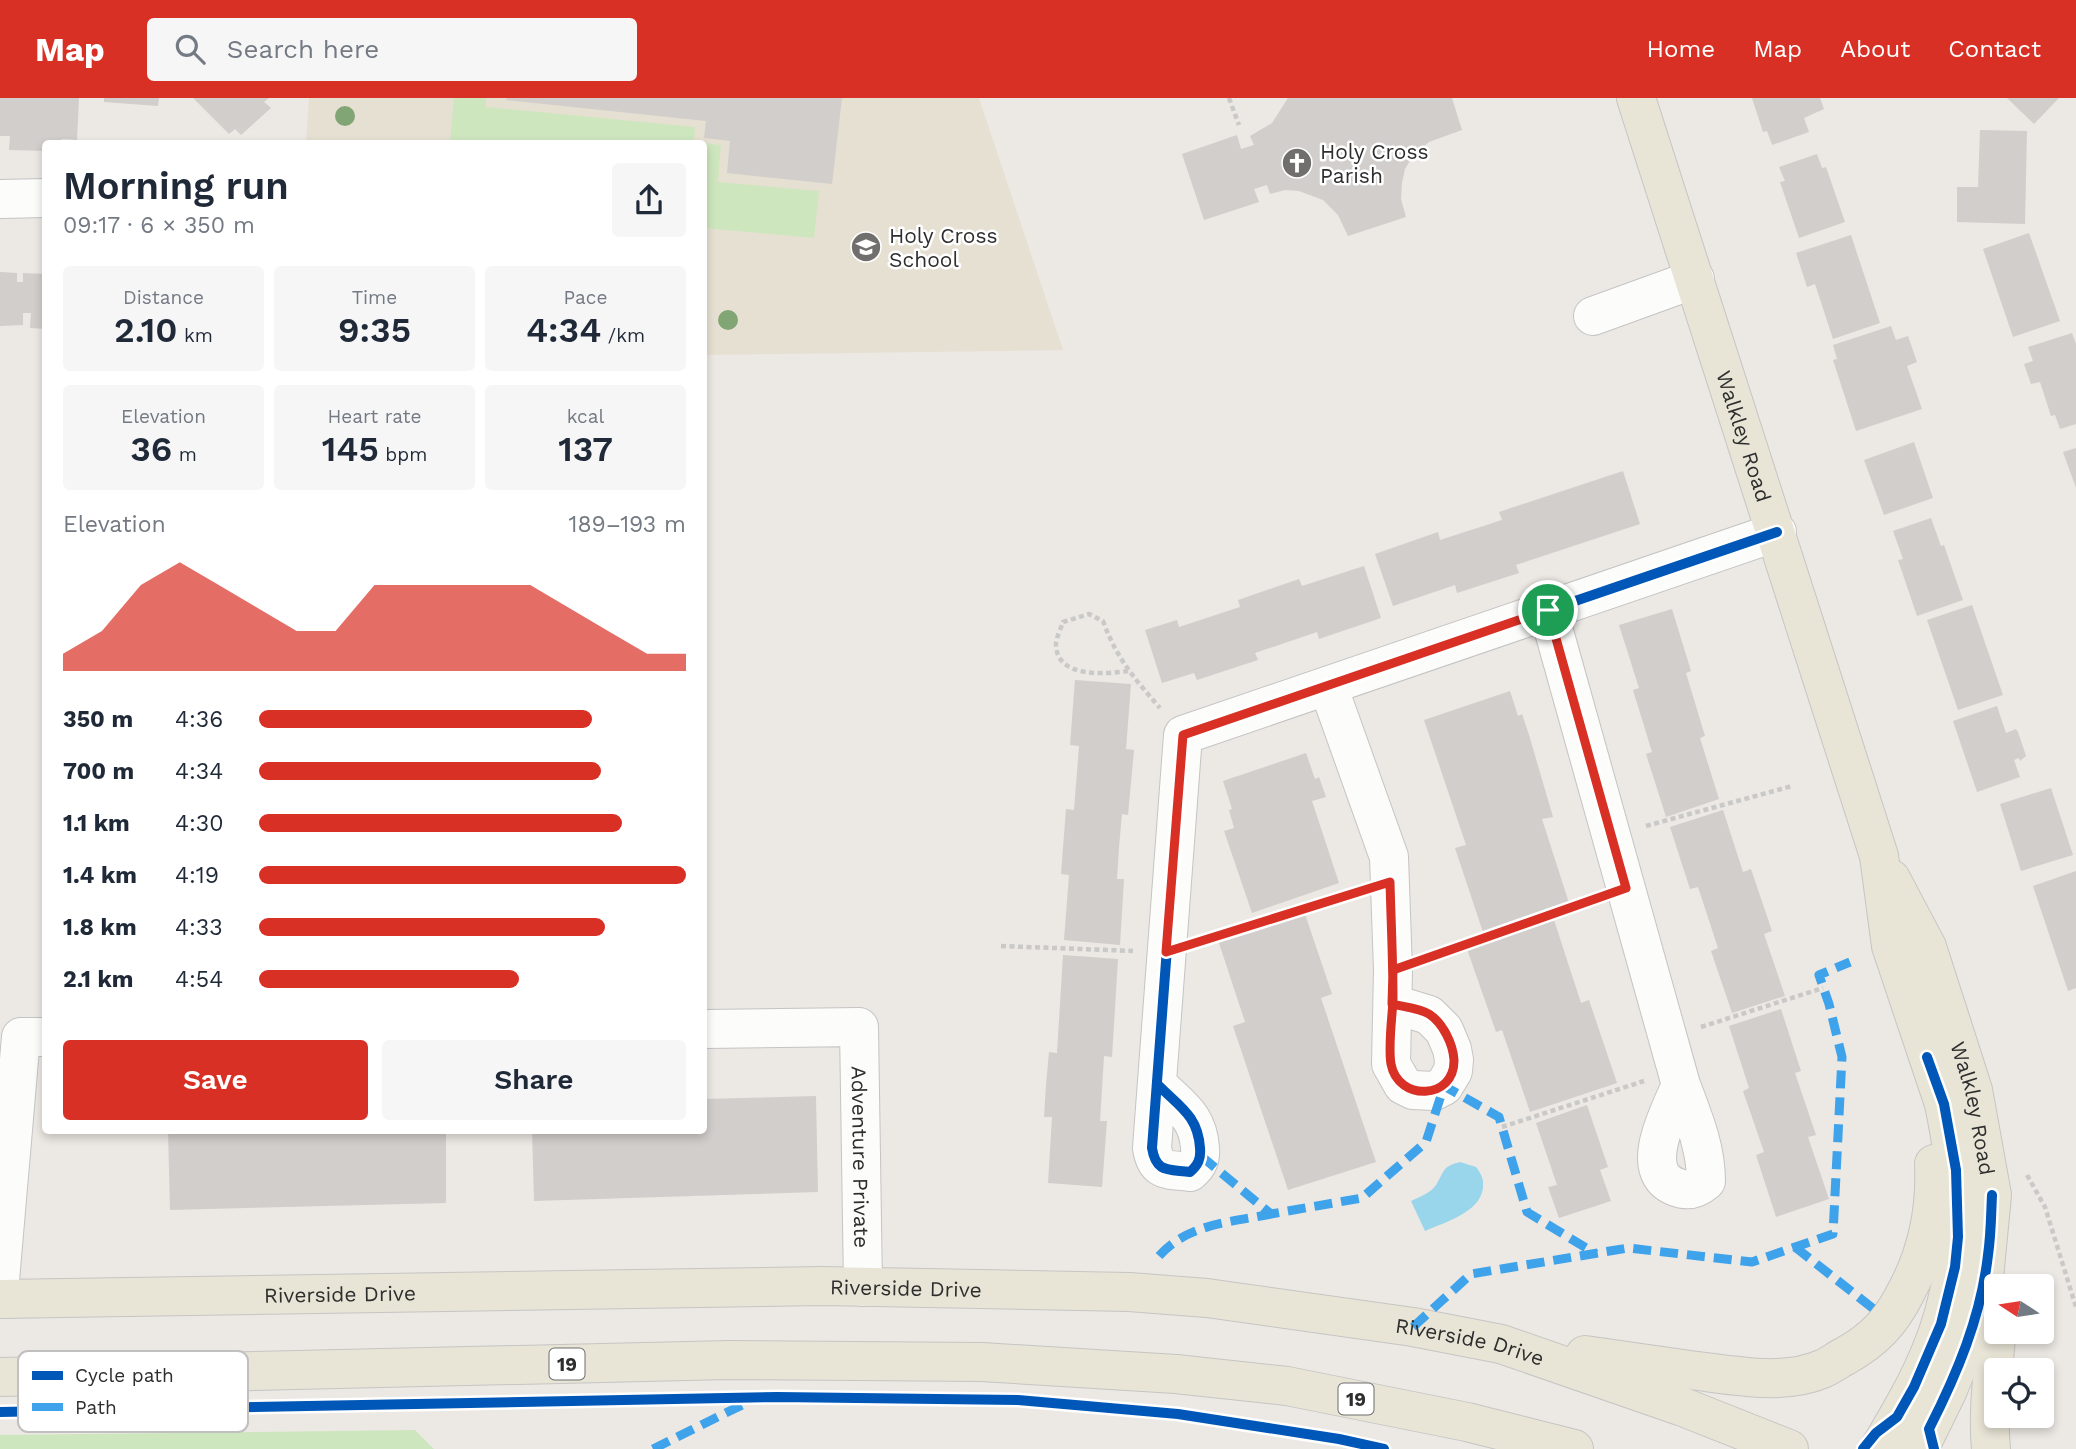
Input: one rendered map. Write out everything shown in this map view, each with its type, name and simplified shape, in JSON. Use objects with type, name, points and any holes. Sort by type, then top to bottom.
[{"type":"main road","name":"Walkley Road","points":[[1636,98],[1879,856],[1891,946],[1944,1104],[1956,1170],[1958,1237],[1949,1296],[1930,1353],[1879,1449]]},
{"type":"main road","name":"Walkley Road","points":[[1879,856],[1927,947],[1973,1090],[1992,1195],[1988,1254],[1971,1330],[1948,1392],[1919,1449]]},
{"type":"main road","points":[[1501,1344],[1750,1378],[1805,1375],[1823,1369],[1865,1345],[1891,1320],[1914,1277],[1924,1247],[1933,1205],[1934,1179],[1927,1057]]},
{"type":"main road","points":[[1992,1195],[1998,1274]]},
{"type":"main road","name":"Riverside Drive","points":[[0,1300],[863,1287],[1129,1292],[1207,1298],[1413,1326],[1501,1344],[1683,1407],[1789,1449]]},
{"type":"main road","points":[[1991,1449],[1990,1416],[1996,1344]]},
{"type":"main road","name":"19","points":[[248,1371],[729,1360],[982,1362],[1176,1374],[1287,1386],[1467,1422],[1573,1449]]},
{"type":"main road","name":"19","points":[[0,1377],[18,1377]]},
{"type":"street","points":[[0,199],[42,198]]},
{"type":"street","points":[[1593,316],[1695,279]]},
{"type":"street","points":[[1158,1085],[1183,735],[1777,532]]},
{"type":"street","points":[[1548,610],[1675,1065]]},
{"type":"street","points":[[1328,686],[1389,858],[1393,987]]},
{"type":"street","name":"Adventure Private","points":[[707,1029],[859,1027],[863,1287]]},
{"type":"street","points":[[0,1280],[34,1037]]},
{"type":"path","points":[[1229,98],[1239,125]]},
{"type":"path","points":[[1128,671],[1101,674],[1077,671],[1062,661],[1056,644],[1063,622],[1089,614],[1103,621],[1112,646],[1128,671],[1183,735]]},
{"type":"path","points":[[1611,835],[1792,786]]},
{"type":"path","points":[[1001,946],[1166,952],[1390,882]]},
{"type":"path","points":[[1393,987],[1626,888]]},
{"type":"path","points":[[1502,1127],[1675,1065],[1823,988]]},
{"type":"path","points":[[2026,1173],[2045,1207],[2076,1307]]},
{"type":"shaded area","name":"Holy Cross School","points":[[309,98],[979,98],[1063,350],[707,355],[707,140],[306,140]]},
{"type":"green space","points":[[454,98],[486,98],[486,107],[695,127],[694,140],[450,140]]},
{"type":"green space","points":[[707,143],[721,145],[718,182],[819,191],[814,238],[707,228]]},
{"type":"green space","points":[[415,1430],[434,1449],[0,1449],[0,1435]]},
{"type":"water","points":[[1460,1162],[1476,1167],[1482,1176],[1482,1192],[1478,1201],[1463,1214],[1425,1231],[1411,1201],[1431,1190],[1446,1168]]},
{"type":"building","points":[[0,98],[79,98],[77,140],[42,140],[42,151],[9,150],[10,136],[0,136]]},
{"type":"building","points":[[104,98],[159,98],[158,106],[104,102]]},
{"type":"building","points":[[193,98],[269,98],[264,102],[271,108],[241,135],[235,129],[229,134]]},
{"type":"building","points":[[842,98],[832,184],[727,173],[730,141],[704,138],[706,121],[506,100]]},
{"type":"building","name":"Holy Cross Parish","points":[[1288,98],[1452,98],[1462,130],[1429,142],[1412,157],[1405,169],[1402,183],[1401,199],[1406,217],[1348,236],[1338,215],[1323,200],[1299,191],[1285,190],[1270,194],[1267,185],[1254,189],[1259,202],[1204,220],[1182,154],[1237,135],[1241,149],[1254,145],[1250,136],[1272,123]]},
{"type":"building","points":[[1752,98],[1820,98],[1824,109],[1804,118],[1809,132],[1772,145],[1767,131],[1763,132]]},
{"type":"building","points":[[2007,98],[2059,98],[2034,124]]},
{"type":"building","points":[[1980,130],[2027,131],[2025,224],[1957,222],[1957,187],[1978,187]]},
{"type":"building","points":[[1817,154],[1822,168],[1826,167],[1845,222],[1799,238],[1780,182],[1785,181],[1779,167]]},
{"type":"building","points":[[2029,233],[2060,321],[2013,337],[1983,249]]},
{"type":"building","points":[[1851,235],[1880,323],[1833,339],[1815,284],[1807,287],[1796,253]]},
{"type":"building","points":[[0,272],[17,273],[17,282],[23,282],[23,273],[42,274],[42,329],[30,328],[31,313],[23,313],[23,325],[0,326]]},
{"type":"building","points":[[1891,326],[1896,340],[1908,336],[1917,362],[1907,366],[1922,409],[1856,431],[1833,360],[1837,359],[1833,345]]},
{"type":"building","points":[[2072,333],[2076,344],[2076,424],[2060,429],[2055,415],[2051,416],[2040,382],[2031,384],[2024,364],[2033,361],[2028,347]]},
{"type":"building","points":[[1914,442],[1933,498],[1884,515],[1864,460]]},
{"type":"building","points":[[2076,448],[2076,488],[2063,452]]},
{"type":"building","points":[[1623,471],[1640,524],[1516,565],[1519,573],[1457,593],[1455,585],[1393,606],[1375,554],[1438,532],[1440,540],[1502,520],[1499,512]]},
{"type":"building","points":[[1931,518],[1941,546],[1944,545],[1963,600],[1917,616],[1898,560],[1903,559],[1893,531]]},
{"type":"building","points":[[1364,566],[1381,618],[1319,639],[1317,632],[1255,653],[1258,660],[1197,680],[1194,673],[1162,683],[1145,630],[1177,620],[1179,627],[1240,607],[1238,600],[1299,579],[1302,586]]},
{"type":"building","points":[[1972,605],[2003,695],[1958,710],[1927,620]]},
{"type":"building","points":[[1672,609],[1691,671],[1686,673],[1705,736],[1700,738],[1719,799],[1666,817],[1646,754],[1652,752],[1633,690],[1639,688],[1619,625]]},
{"type":"building","points":[[1075,680],[1131,684],[1126,749],[1134,750],[1128,815],[1122,814],[1117,879],[1124,879],[1120,945],[1064,940],[1069,875],[1061,874],[1066,809],[1074,810],[1079,746],[1070,745]]},
{"type":"building","points":[[1510,691],[1518,716],[1522,714],[1553,817],[1542,819],[1569,903],[1483,932],[1455,848],[1466,845],[1424,720]]},
{"type":"building","points":[[1997,706],[2006,733],[2016,729],[2026,756],[2020,761],[2019,758],[2014,760],[2020,777],[1977,792],[1953,721]]},
{"type":"building","points":[[1306,753],[1315,779],[1319,777],[1326,797],[1312,801],[1339,883],[1252,913],[1224,831],[1234,828],[1229,810],[1232,809],[1223,781]]},
{"type":"building","points":[[2051,788],[2073,855],[2021,871],[2000,804]]},
{"type":"building","points":[[1723,810],[1743,872],[1751,869],[1772,931],[1764,934],[1785,996],[1732,1013],[1711,951],[1718,948],[1698,887],[1690,889],[1670,827]]},
{"type":"building","points":[[2076,871],[2076,988],[2068,991],[2033,886]]},
{"type":"building","points":[[1304,911],[1332,994],[1321,998],[1376,1162],[1288,1190],[1233,1026],[1245,1022],[1218,940]]},
{"type":"building","points":[[1554,920],[1581,1003],[1589,1000],[1617,1083],[1530,1112],[1502,1030],[1496,1032],[1467,949]]},
{"type":"building","points":[[1063,955],[1118,959],[1112,1057],[1104,1056],[1100,1121],[1107,1121],[1102,1187],[1048,1183],[1052,1117],[1044,1117],[1046,1085],[1049,1052],[1057,1053]]},
{"type":"building","points":[[1781,1009],[1801,1071],[1795,1073],[1816,1135],[1808,1137],[1829,1199],[1776,1217],[1756,1155],[1764,1152],[1743,1091],[1749,1088],[1729,1026]]},
{"type":"building","points":[[816,1096],[818,1192],[534,1201],[532,1134],[707,1134],[707,1099]]},
{"type":"building","points":[[1587,1105],[1608,1167],[1600,1170],[1611,1201],[1559,1218],[1548,1187],[1557,1185],[1536,1123]]},
{"type":"building","points":[[168,1134],[446,1134],[446,1203],[170,1210]]},
{"type":"marked path","points":[[1413,1327],[1471,1274],[1628,1248],[1752,1262],[1833,1234],[1842,1057],[1819,975],[1850,962]]},
{"type":"marked path","points":[[1201,1156],[1271,1214],[1362,1198],[1426,1142],[1444,1086],[1499,1117],[1527,1212],[1596,1254]]},
{"type":"marked path","points":[[1159,1256],[1170,1245],[1196,1231],[1225,1222],[1271,1214]]},
{"type":"marked path","points":[[1795,1247],[1875,1310]]},
{"type":"marked path","points":[[653,1449],[748,1402]]},
{"type":"cycle path","points":[[1158,1085],[1186,1113],[1196,1128],[1200,1155],[1190,1172],[1169,1170],[1160,1166],[1152,1148],[1183,735],[1777,532]]},
{"type":"cycle path","points":[[1863,1449],[1876,1433],[1897,1417],[1914,1387],[1941,1324],[1955,1267],[1958,1237],[1956,1170],[1944,1104],[1927,1057]]},
{"type":"cycle path","points":[[1934,1449],[1929,1429],[1958,1366],[1980,1301],[1989,1248],[1992,1195]]},
{"type":"cycle path","points":[[248,1407],[777,1397],[1018,1400],[1178,1414],[1339,1439],[1384,1449]]},
{"type":"cycle path","points":[[0,1412],[18,1412]]},
{"type":"place","name":"Holy Cross Parish","points":[[1297,163]]},
{"type":"place","name":"Holy Cross School","points":[[866,247]]},
{"type":"route","points":[[1548,610],[1183,735],[1166,952],[1390,882],[1393,970],[1391,1064],[1403,1086],[1423,1092],[1444,1087],[1453,1071],[1454,1060],[1444,1030],[1429,1015],[1412,1009],[1392,1004],[1393,970],[1626,888],[1548,610]]}]
